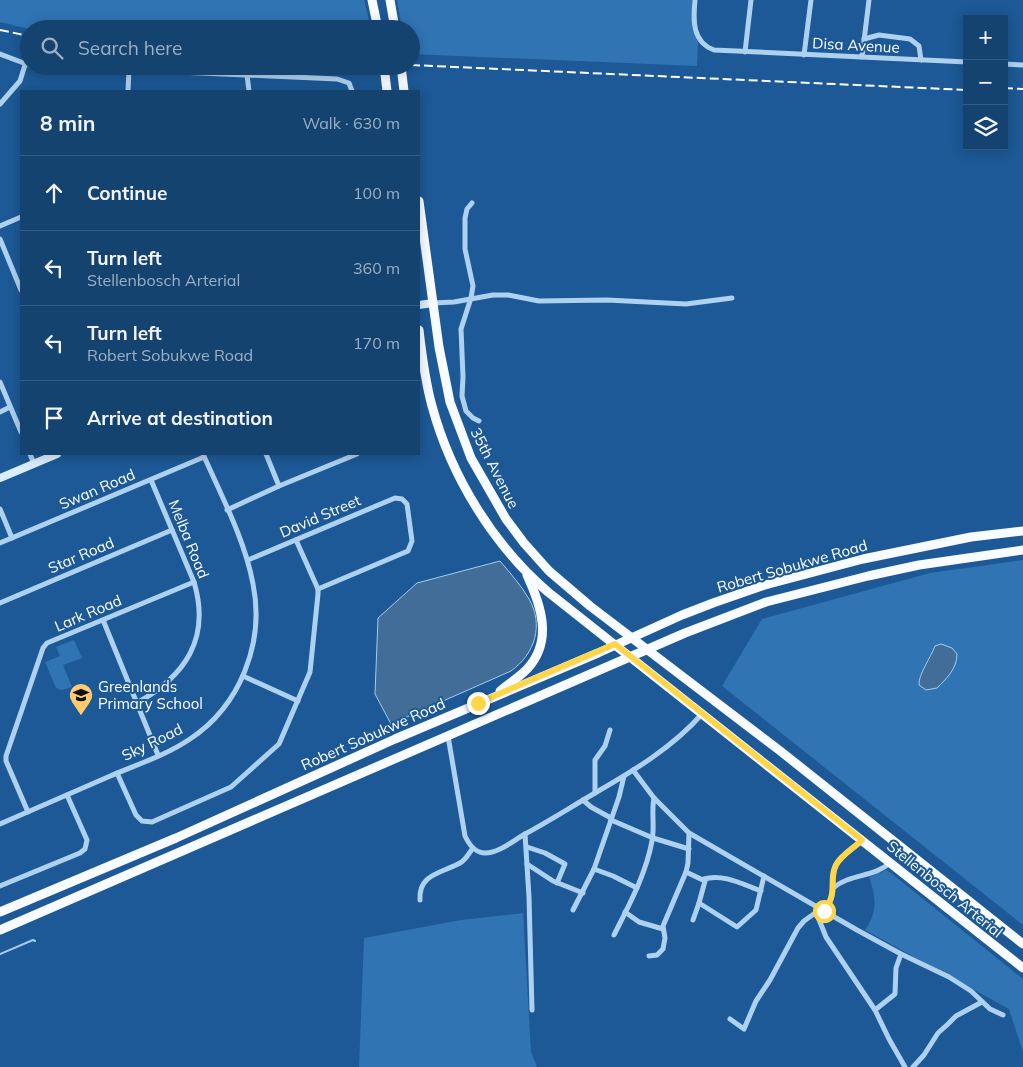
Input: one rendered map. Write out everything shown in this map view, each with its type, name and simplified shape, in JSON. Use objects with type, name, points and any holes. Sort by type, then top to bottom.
[{"type":"main road","points":[[372,0],[376,20]]},
{"type":"main road","points":[[390,0],[393,20]]},
{"type":"main road","points":[[385,75],[387,90]]},
{"type":"main road","points":[[402,75],[404,90]]},
{"type":"main road","name":"35th Avenue","points":[[420,208],[445,380],[458,426],[470,458],[514,530],[549,571],[590,606],[631,637]]},
{"type":"main road","points":[[420,337],[432,407],[452,460],[489,526],[525,571],[548,592],[615,644]]},
{"type":"main road","name":"Robert Sobukwe Road","points":[[0,912],[168,841],[395,738],[682,615],[766,585],[863,559],[1023,529]]},
{"type":"main road","name":"Robert Sobukwe Road","points":[[0,930],[630,656],[748,608],[812,590],[918,565],[1023,550]]},
{"type":"main road","points":[[492,697],[529,667],[540,644],[543,625],[541,609],[525,571]]},
{"type":"main road","name":"Stellenbosch Arterial","points":[[631,637],[780,750],[1023,944]]},
{"type":"main road","name":"Stellenbosch Arterial","points":[[615,644],[1023,968]]},
{"type":"street","name":"Disa Avenue","points":[[695,0],[695,30],[701,42],[714,50],[963,62]]},
{"type":"street","points":[[745,52],[751,0]]},
{"type":"street","points":[[804,55],[811,0]]},
{"type":"street","points":[[862,57],[869,0]]},
{"type":"street","points":[[864,39],[876,35],[910,38],[919,46],[921,60]]},
{"type":"street","points":[[0,54],[20,62]]},
{"type":"street","points":[[1008,64],[1023,65]]},
{"type":"street","points":[[0,104],[20,81],[23,75]]},
{"type":"street","points":[[128,90],[129,75]]},
{"type":"street","points":[[249,90],[247,75],[334,78],[346,81],[352,90]]},
{"type":"street","points":[[472,203],[467,209],[464,218],[465,249],[473,281],[471,298],[461,330],[462,396],[466,411],[478,421]]},
{"type":"street","points":[[0,226],[20,217]]},
{"type":"street","points":[[0,239],[20,288]]},
{"type":"street","points":[[420,305],[454,302],[494,295],[508,295],[539,301],[607,300],[686,304],[732,298]]},
{"type":"street","points":[[0,382],[20,430]]},
{"type":"street","points":[[0,412],[10,408]]},
{"type":"street","points":[[30,455],[34,464]]},
{"type":"street","points":[[0,478],[55,455]]},
{"type":"street","name":"Swan Road","points":[[0,543],[150,480],[204,455]]},
{"type":"street","name":"Sky Road","points":[[0,824],[189,740],[204,728],[227,703],[243,676],[252,650],[256,623],[254,585],[248,560],[204,455]]},
{"type":"street","points":[[266,455],[279,486]]},
{"type":"street","points":[[227,510],[355,455]]},
{"type":"street","name":"Melba Road","points":[[137,703],[169,682],[182,668],[193,649],[199,618],[194,582],[150,480]]},
{"type":"street","name":"David Street","points":[[248,560],[395,498],[402,499],[407,504],[412,541],[408,552],[318,589]]},
{"type":"street","points":[[0,510],[12,538]]},
{"type":"street","name":"Star Road","points":[[0,603],[172,530]]},
{"type":"street","points":[[117,773],[136,815],[142,821],[152,822],[231,787],[279,744],[312,666],[318,589],[296,540]]},
{"type":"street","name":"Lark Road","points":[[28,812],[3,762],[43,648],[47,644],[194,582]]},
{"type":"street","points":[[103,620],[158,755]]},
{"type":"street","points":[[243,676],[298,701]]},
{"type":"street","points":[[448,736],[462,828],[473,848],[478,852],[486,853],[525,834],[624,776],[675,740],[702,714]]},
{"type":"street","points":[[595,793],[595,760],[605,746],[610,730]]},
{"type":"street","points":[[633,770],[654,798],[689,832],[820,911],[949,978],[971,991],[982,1002],[1002,1015]]},
{"type":"street","points":[[573,910],[594,869],[619,797],[624,776]]},
{"type":"street","points":[[0,886],[80,853],[85,848],[86,838],[67,795]]},
{"type":"street","points":[[614,935],[637,888],[653,838],[652,811],[654,798]]},
{"type":"street","points":[[583,800],[611,819],[653,838],[689,849]]},
{"type":"street","points":[[649,956],[657,955],[663,950],[663,929],[686,872],[689,832]]},
{"type":"street","points":[[525,834],[532,1010]]},
{"type":"street","points":[[730,1020],[744,1028],[756,1001],[775,971],[798,928],[804,920],[820,911],[831,900],[834,888],[833,874],[837,863],[862,840]]},
{"type":"street","points":[[527,847],[545,853],[565,864],[557,883]]},
{"type":"street","points":[[420,900],[420,888],[428,879],[445,868],[460,863],[473,848]]},
{"type":"street","points":[[834,888],[840,882],[852,877],[874,873],[891,862]]},
{"type":"street","points":[[527,864],[557,883],[583,893]]},
{"type":"street","points":[[594,869],[637,888]]},
{"type":"street","points":[[686,872],[704,879],[712,877],[722,878],[761,891]]},
{"type":"street","points":[[699,903],[737,927],[756,910],[764,876]]},
{"type":"street","points":[[693,920],[706,884],[704,879]]},
{"type":"street","points":[[820,911],[826,936],[875,1010],[888,1039],[905,1067]]},
{"type":"street","points":[[625,912],[639,922],[663,929]]},
{"type":"street","points":[[875,1010],[895,994],[896,968],[901,954]]},
{"type":"street","points":[[913,1067],[924,1055],[938,1033],[956,1016],[982,1002]]},
{"type":"shaded area","points":[[0,0],[364,0],[369,20],[20,20],[20,27],[0,22]]},
{"type":"shaded area","points":[[397,0],[692,0],[692,28],[698,43],[697,66],[420,54],[420,20],[400,20]]},
{"type":"shaded area","points":[[1023,560],[1023,925],[722,686],[762,619],[930,573]]},
{"type":"shaded area","points":[[500,561],[515,579],[534,609],[536,619],[535,638],[526,656],[511,671],[391,724],[375,694],[378,618],[417,583]]},
{"type":"shaded area","points":[[74,640],[82,658],[63,665],[72,687],[62,690],[56,688],[45,662],[60,656],[56,647]]},
{"type":"shaded area","points":[[941,644],[952,648],[957,654],[957,659],[950,673],[937,688],[926,690],[919,685],[919,681],[935,646]]},
{"type":"shaded area","points":[[887,870],[1023,979],[1023,1052],[1009,1009],[865,930],[874,911],[873,891],[869,877]]},
{"type":"shaded area","points":[[523,913],[531,1052],[537,1067],[359,1067],[364,938],[461,920]]},
{"type":"waterway","points":[[0,954],[33,940],[35,941]]},
{"type":"railway","points":[[0,30],[20,34]]},
{"type":"railway","points":[[420,65],[963,90]]},
{"type":"railway","points":[[1008,88],[1023,89]]},
{"type":"place","name":"Greenlands Primary School","points":[[81,716]]},
{"type":"route","points":[[478,703],[598,653],[615,644],[862,840],[841,858],[834,868],[834,888],[831,900],[824,911]]}]
